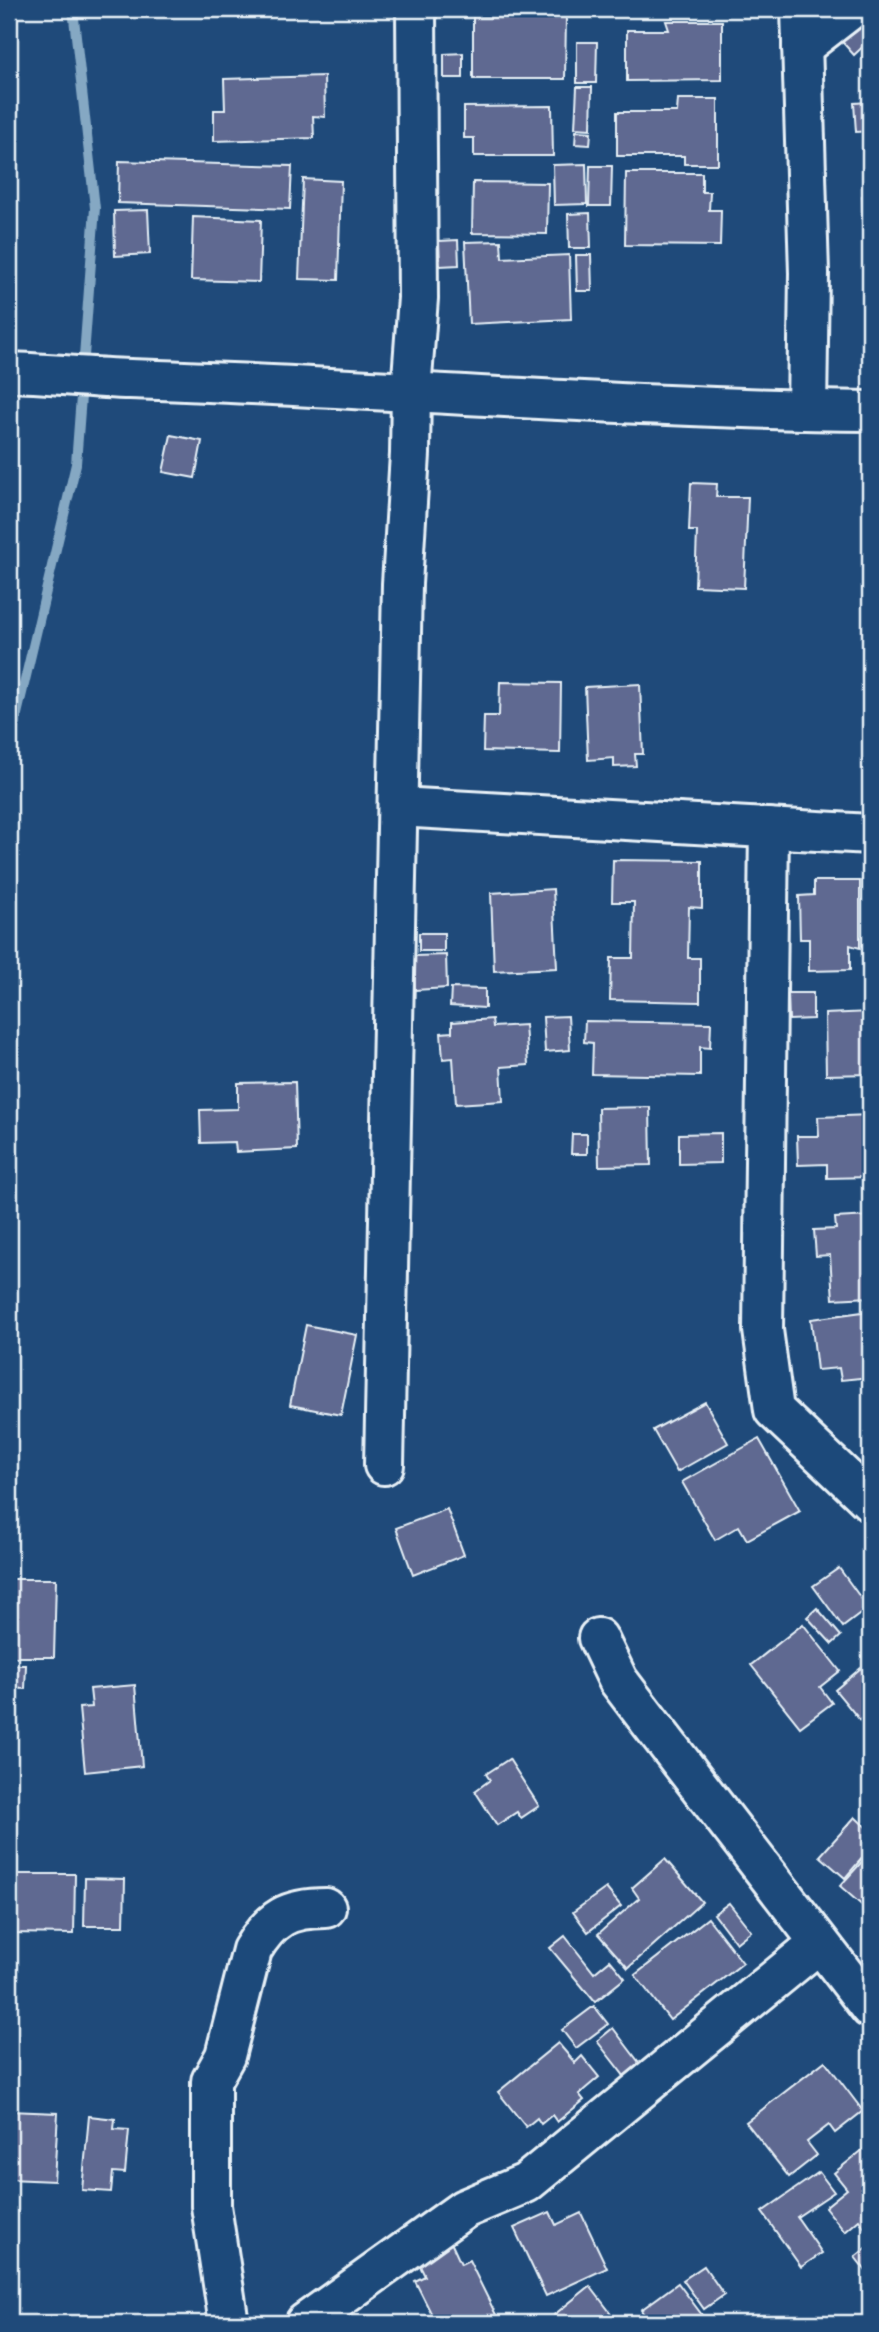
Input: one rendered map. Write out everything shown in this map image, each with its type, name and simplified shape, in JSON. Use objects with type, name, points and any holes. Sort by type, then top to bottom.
[{"type":"street","points":[[384,1465],[402,583],[418,298],[416,9]]},
{"type":"street","points":[[801,9],[809,273],[807,410]]},
{"type":"street","points":[[802,47],[851,9]]},
{"type":"street","points":[[27,372],[495,397],[870,411]]},
{"type":"street","points":[[398,807],[870,834]]},
{"type":"street","points":[[769,828],[763,1330],[774,1410],[870,1501]]},
{"type":"street","points":[[598,1638],[618,1680],[818,1944],[870,2008]]},
{"type":"street","points":[[229,2323],[211,2206],[211,2081],[225,2056],[252,1950],[258,1940],[281,1916],[294,1911],[326,1908]]},
{"type":"street","points":[[305,2323],[464,2209],[526,2183],[818,1944]]},
{"type":"building","points":[[862,13],[870,22],[870,40],[854,55],[837,36]]},
{"type":"building","points":[[473,16],[566,17],[565,79],[473,79]]},
{"type":"building","points":[[666,21],[722,21],[722,80],[627,81],[627,30],[669,30]]},
{"type":"building","points":[[577,42],[597,42],[596,83],[577,83]]},
{"type":"building","points":[[463,53],[463,78],[444,78],[444,54]]},
{"type":"building","points":[[324,76],[325,117],[313,116],[314,138],[214,141],[214,110],[225,110],[224,79]]},
{"type":"building","points":[[577,87],[592,87],[591,129],[575,128]]},
{"type":"building","points":[[678,99],[718,99],[718,164],[684,164],[684,156],[617,156],[617,112],[677,112]]},
{"type":"building","points":[[870,102],[870,160],[869,131],[856,132],[854,103]]},
{"type":"building","points":[[552,106],[553,156],[474,156],[474,138],[464,138],[464,107]]},
{"type":"building","points":[[576,131],[591,132],[590,145],[575,144]]},
{"type":"building","points":[[119,161],[292,166],[290,209],[118,203]]},
{"type":"building","points":[[586,164],[587,204],[554,205],[553,165]]},
{"type":"building","points":[[590,166],[612,166],[611,206],[589,206]]},
{"type":"building","points":[[626,173],[702,173],[702,192],[710,192],[709,210],[721,210],[720,246],[625,245]]},
{"type":"building","points":[[303,179],[341,181],[338,280],[299,279]]},
{"type":"building","points":[[473,182],[548,183],[547,234],[472,233]]},
{"type":"building","points":[[870,195],[870,307],[867,308],[862,196]]},
{"type":"building","points":[[148,210],[150,254],[115,256],[114,211]]},
{"type":"building","points":[[590,213],[591,248],[569,248],[568,214]]},
{"type":"building","points":[[193,217],[261,220],[259,282],[191,280]]},
{"type":"building","points":[[458,240],[459,265],[440,266],[439,241]]},
{"type":"building","points":[[501,241],[502,258],[569,255],[571,319],[469,324],[465,242]]},
{"type":"building","points":[[576,255],[591,255],[592,291],[577,291]]},
{"type":"building","points":[[171,435],[202,441],[195,478],[163,472]]},
{"type":"building","points":[[691,483],[717,484],[716,497],[748,497],[744,588],[695,586],[697,531],[689,531]]},
{"type":"building","points":[[500,682],[561,683],[560,753],[483,751],[484,716],[499,716]]},
{"type":"building","points":[[640,684],[643,754],[635,754],[636,766],[614,767],[614,758],[588,760],[585,687]]},
{"type":"building","points":[[613,860],[702,861],[702,908],[689,907],[688,958],[700,958],[700,1002],[610,1000],[611,958],[633,958],[634,902],[612,902]]},
{"type":"building","points":[[814,881],[860,881],[860,948],[850,945],[850,970],[809,971],[809,939],[800,939],[799,896],[814,895]]},
{"type":"building","points":[[553,889],[557,968],[494,971],[491,893]]},
{"type":"building","points":[[419,933],[444,933],[444,951],[419,951]]},
{"type":"building","points":[[446,955],[447,988],[415,990],[414,956]]},
{"type":"building","points":[[451,988],[485,989],[485,1008],[450,1006]]},
{"type":"building","points":[[788,993],[813,993],[813,1019],[789,1020]]},
{"type":"building","points":[[870,1012],[870,1074],[826,1075],[825,1014]]},
{"type":"building","points":[[568,1016],[570,1050],[545,1052],[543,1017]]},
{"type":"building","points":[[492,1019],[493,1027],[525,1025],[528,1065],[501,1067],[503,1101],[456,1104],[453,1058],[443,1059],[441,1033],[452,1032],[452,1022]]},
{"type":"building","points":[[585,1021],[711,1023],[710,1048],[700,1047],[700,1076],[592,1074],[593,1043],[584,1042]]},
{"type":"building","points":[[295,1082],[297,1149],[236,1152],[235,1142],[201,1143],[200,1110],[238,1109],[238,1083]]},
{"type":"building","points":[[650,1107],[651,1165],[599,1166],[598,1108]]},
{"type":"building","points":[[870,1115],[870,1177],[827,1178],[827,1164],[798,1165],[797,1136],[819,1136],[818,1117]]},
{"type":"building","points":[[721,1133],[721,1163],[679,1164],[679,1134]]},
{"type":"building","points":[[572,1134],[587,1134],[587,1154],[571,1154]]},
{"type":"building","points":[[870,1216],[870,1297],[833,1299],[830,1255],[816,1256],[814,1230],[836,1229],[835,1218]]},
{"type":"building","points":[[870,1311],[870,1377],[841,1380],[839,1368],[817,1370],[811,1319]]},
{"type":"building","points":[[306,1325],[357,1335],[341,1415],[290,1405]]},
{"type":"building","points":[[705,1402],[728,1443],[677,1472],[653,1430]]},
{"type":"building","points":[[759,1439],[800,1511],[747,1540],[739,1526],[715,1540],[682,1482]]},
{"type":"building","points":[[447,1509],[464,1555],[413,1575],[396,1528]]},
{"type":"building","points":[[839,1568],[868,1608],[843,1627],[813,1586]]},
{"type":"building","points":[[9,1579],[56,1579],[54,1657],[9,1657]]},
{"type":"building","points":[[817,1608],[841,1636],[832,1644],[807,1617]]},
{"type":"building","points":[[803,1624],[840,1671],[820,1687],[832,1703],[800,1727],[751,1665]]},
{"type":"building","points":[[9,1665],[26,1665],[25,1689],[9,1688]]},
{"type":"building","points":[[861,1668],[870,1680],[868,1730],[835,1690]]},
{"type":"building","points":[[135,1685],[142,1766],[85,1772],[79,1708],[92,1707],[90,1689]]},
{"type":"building","points":[[509,1759],[539,1806],[521,1818],[517,1812],[497,1825],[475,1791],[490,1780],[486,1774]]},
{"type":"building","points":[[855,1817],[870,1831],[870,1849],[845,1878],[820,1856]]},
{"type":"building","points":[[870,1853],[870,1902],[865,1908],[840,1886]]},
{"type":"building","points":[[665,1859],[702,1902],[628,1968],[598,1934],[639,1898],[632,1888]]},
{"type":"building","points":[[9,1874],[75,1874],[74,1934],[9,1933]]},
{"type":"building","points":[[85,1878],[125,1879],[124,1926],[84,1926]]},
{"type":"building","points":[[606,1888],[621,1906],[588,1932],[573,1912]]},
{"type":"building","points":[[729,1903],[751,1931],[736,1943],[714,1914]]},
{"type":"building","points":[[708,1918],[743,1963],[670,2020],[635,1975]]},
{"type":"building","points":[[565,1936],[594,1973],[610,1960],[625,1978],[595,2002],[550,1948]]},
{"type":"building","points":[[594,2006],[608,2024],[576,2048],[562,2030]]},
{"type":"building","points":[[613,2028],[641,2065],[625,2077],[597,2041]]},
{"type":"building","points":[[558,2043],[575,2063],[582,2056],[599,2077],[579,2094],[584,2100],[557,2122],[552,2115],[541,2124],[537,2118],[526,2127],[498,2092]]},
{"type":"building","points":[[825,2061],[863,2111],[835,2133],[829,2125],[807,2142],[817,2155],[789,2177],[746,2122]]},
{"type":"building","points":[[9,2111],[58,2113],[54,2181],[9,2179]]},
{"type":"building","points":[[89,2116],[115,2119],[114,2129],[129,2130],[125,2173],[113,2172],[111,2192],[82,2190]]},
{"type":"building","points":[[870,2144],[870,2222],[864,2227],[859,2220],[845,2232],[825,2207],[847,2189],[834,2173]]},
{"type":"building","points":[[819,2172],[834,2192],[797,2217],[822,2253],[801,2267],[762,2212]]},
{"type":"building","points":[[550,2212],[556,2225],[581,2213],[607,2268],[546,2296],[514,2228]]},
{"type":"building","points":[[449,2238],[461,2264],[469,2260],[500,2323],[436,2323],[415,2281],[425,2276],[414,2254]]},
{"type":"building","points":[[870,2245],[870,2276],[855,2257]]},
{"type":"building","points":[[704,2266],[724,2295],[704,2309],[683,2280]]},
{"type":"building","points":[[678,2283],[708,2323],[650,2323],[641,2310]]},
{"type":"building","points":[[590,2286],[616,2320],[611,2323],[560,2323],[554,2315]]},
{"type":"waterway","points":[[9,748],[76,464],[95,208],[73,9]]}]
